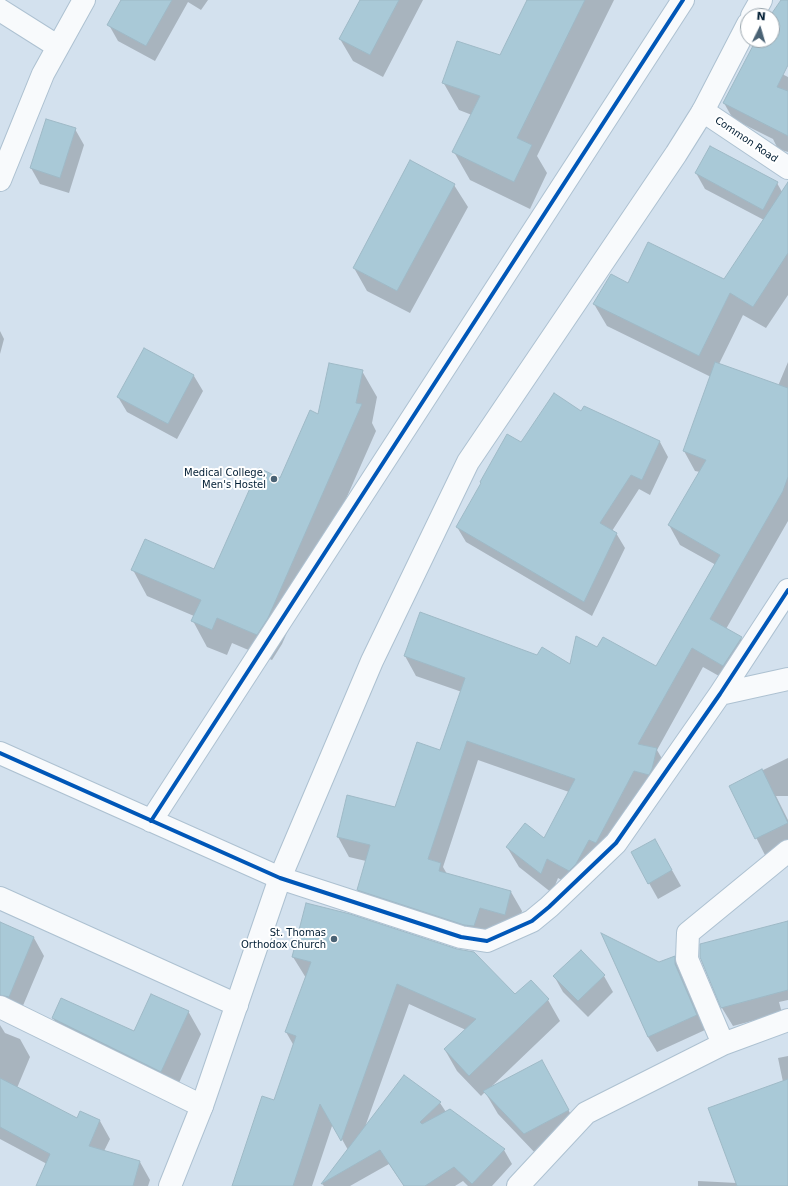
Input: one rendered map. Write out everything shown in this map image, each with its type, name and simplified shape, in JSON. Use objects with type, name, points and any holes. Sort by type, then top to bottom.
[{"type":"street","points":[[0,180],[43,74],[57,46],[84,0]]},
{"type":"street","points":[[152,821],[683,0]]},
{"type":"street","points":[[0,10],[57,46]]},
{"type":"street","points":[[173,1185],[202,1106],[280,878],[372,661],[468,462],[676,154],[703,111],[740,39]]},
{"type":"street","name":"Common Road","points":[[703,111],[788,168]]},
{"type":"street","points":[[0,753],[280,878],[461,937],[487,941],[532,922],[616,843],[720,694],[788,590]]},
{"type":"street","points":[[720,694],[788,679]]},
{"type":"street","points":[[723,1044],[687,959],[688,933],[788,852]]},
{"type":"street","points":[[0,898],[237,1005]]},
{"type":"street","points":[[0,1007],[202,1106]]},
{"type":"street","points":[[518,1186],[586,1113],[723,1044],[788,1020]]},
{"type":"building","points":[[121,0],[172,0],[146,46],[107,25]]},
{"type":"building","points":[[360,0],[399,0],[370,55],[339,39]]},
{"type":"building","points":[[527,0],[585,0],[517,138],[532,145],[514,182],[452,152],[480,96],[442,83],[457,41],[500,55]]},
{"type":"building","points":[[781,0],[788,0],[788,65],[777,87],[788,91],[788,136],[723,103],[752,48],[780,48],[780,8],[776,8]]},
{"type":"building","points":[[46,119],[76,128],[60,178],[30,168]]},
{"type":"building","points":[[710,146],[778,182],[763,210],[695,173]]},
{"type":"building","points":[[410,160],[455,184],[397,291],[353,268]]},
{"type":"building","points":[[788,182],[788,253],[753,307],[730,293],[699,356],[593,304],[611,274],[628,283],[648,242],[724,279]]},
{"type":"building","points":[[144,348],[194,375],[168,424],[117,397]]},
{"type":"building","points":[[715,362],[788,388],[788,477],[783,491],[710,619],[742,637],[723,666],[692,648],[638,744],[657,748],[649,775],[634,771],[596,843],[589,840],[576,864],[569,871],[547,859],[541,874],[506,847],[525,823],[544,838],[575,779],[467,741],[428,859],[441,863],[439,871],[511,891],[505,915],[480,908],[474,926],[464,925],[357,890],[370,845],[337,837],[347,795],[395,807],[417,742],[440,750],[465,678],[404,656],[420,612],[537,655],[542,647],[570,664],[576,636],[597,647],[603,637],[656,666],[720,555],[668,525],[706,460],[683,451]]},
{"type":"building","points":[[329,363],[363,370],[356,403],[362,404],[268,618],[257,635],[217,618],[212,630],[191,621],[201,600],[131,570],[145,539],[214,569],[259,468],[280,478],[310,410],[318,414]]},
{"type":"building","points":[[554,393],[581,411],[584,406],[660,441],[642,480],[631,475],[600,523],[617,533],[584,602],[456,527],[507,434],[521,442]]},
{"type":"building","points":[[762,769],[788,823],[755,839],[729,786]]},
{"type":"building","points":[[655,839],[672,870],[648,884],[631,852]]},
{"type":"building","points":[[306,903],[350,914],[457,949],[474,952],[515,994],[531,980],[549,999],[469,1076],[444,1049],[476,1019],[397,984],[341,1141],[320,1104],[293,1186],[232,1186],[262,1096],[274,1100],[296,1036],[285,1032],[311,962],[292,957]]},
{"type":"building","points":[[788,921],[788,990],[721,1008],[700,957],[700,944]]},
{"type":"building","points":[[0,922],[34,937],[9,997],[0,995]]},
{"type":"building","points":[[601,933],[659,962],[675,956],[675,964],[697,1015],[648,1037]]},
{"type":"building","points":[[581,950],[605,975],[578,1001],[553,976]]},
{"type":"building","points":[[151,994],[189,1011],[161,1072],[52,1018],[61,998],[134,1031]]},
{"type":"building","points":[[542,1060],[569,1110],[524,1134],[483,1091]]},
{"type":"building","points":[[404,1075],[441,1102],[420,1122],[422,1124],[450,1109],[505,1149],[472,1184],[454,1167],[425,1186],[404,1186],[380,1150],[321,1184]]},
{"type":"building","points":[[0,1078],[77,1118],[80,1111],[100,1120],[89,1146],[140,1161],[133,1186],[36,1186],[50,1154],[0,1127]]},
{"type":"building","points":[[788,1079],[788,1186],[737,1186],[708,1108]]},
{"type":"cycle path","points":[[151,821],[683,0]]},
{"type":"cycle path","points":[[0,753],[280,878],[461,937],[487,941],[532,921],[549,907],[616,843],[720,694],[788,590]]},
{"type":"place","name":"Medical College, Men's Hostel","points":[[274,479]]},
{"type":"place","name":"St. Thomas Orthodox Church","points":[[334,939]]}]
